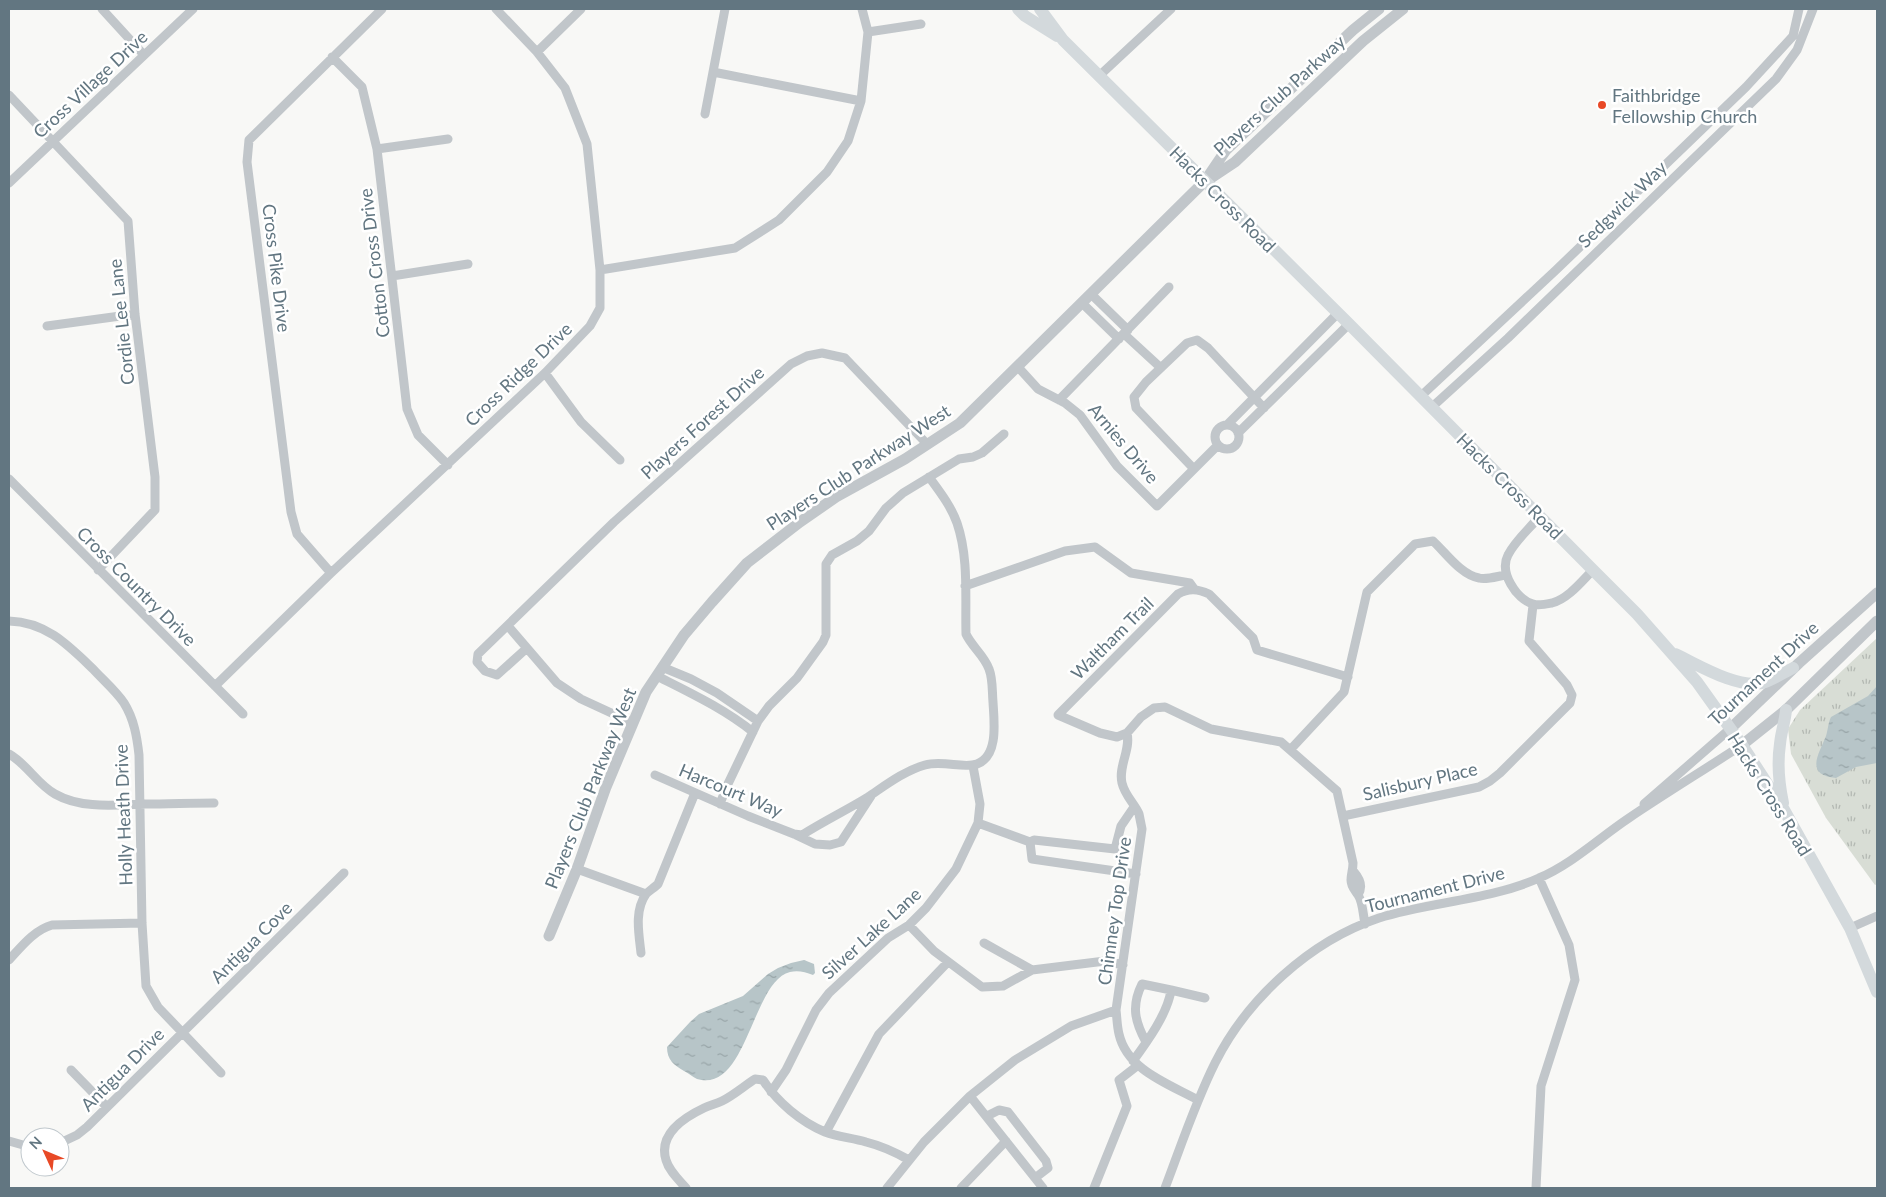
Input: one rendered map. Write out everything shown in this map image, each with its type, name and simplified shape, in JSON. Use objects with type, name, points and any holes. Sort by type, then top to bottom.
[{"type":"main road","name":"Hacks Cross Road","points":[[1018,9],[1025,16],[1063,40]]},
{"type":"main road","name":"Hacks Cross Road","points":[[1040,9],[1063,40],[1422,396],[1539,517],[1594,570],[1637,614],[1697,682],[1783,808],[1850,928],[1877,992]]},
{"type":"main road","points":[[1670,652],[1730,680],[1747,684],[1762,682],[1793,668]]},
{"type":"main road","points":[[1783,808],[1779,746],[1786,719],[1786,710]]},
{"type":"street","points":[[102,9],[144,55]]},
{"type":"street","name":"Cross Village Drive","points":[[9,183],[193,9]]},
{"type":"street","name":"Cross Pike Drive","points":[[331,574],[297,534],[290,512],[247,162],[248,140],[382,9]]},
{"type":"street","name":"Cross Ridge Drive","points":[[215,686],[545,373],[590,326],[600,308],[600,270],[587,144],[565,88],[537,52],[496,9]]},
{"type":"street","points":[[537,52],[582,9]]},
{"type":"street","points":[[705,114],[725,9]]},
{"type":"street","points":[[600,270],[735,248],[779,220],[827,172],[848,141],[861,101],[868,32],[862,9]]},
{"type":"street","points":[[1099,76],[1171,9]]},
{"type":"street","name":"Players Club Parkway","points":[[1205,181],[1226,150],[1353,30],[1379,9]]},
{"type":"street","name":"Players Club Parkway","points":[[1205,181],[1235,162],[1363,41],[1402,9]]},
{"type":"street","name":"Sedgwick Way","points":[[1422,396],[1747,86],[1793,36],[1799,9]]},
{"type":"street","name":"Sedgwick Way","points":[[1432,406],[1508,338],[1776,79],[1797,50],[1813,9]]},
{"type":"street","points":[[868,32],[921,24]]},
{"type":"street","name":"Cotton Cross Drive","points":[[332,57],[362,88],[377,149],[407,409],[418,435],[448,465]]},
{"type":"street","points":[[714,72],[861,101]]},
{"type":"street","name":"Cordie Lee Lane","points":[[9,95],[128,220],[135,314],[156,477],[155,510],[98,570]]},
{"type":"street","points":[[377,149],[448,139]]},
{"type":"street","name":"Players Club Parkway West","points":[[549,936],[577,870],[606,788],[646,692],[684,635],[747,563],[800,522],[829,502],[906,459],[960,423],[1205,181]]},
{"type":"street","points":[[392,276],[468,264]]},
{"type":"street","points":[[1059,400],[1168,287]]},
{"type":"street","points":[[1091,294],[1114,318],[1124,334],[1161,368]]},
{"type":"street","points":[[1082,303],[1106,326],[1124,334]]},
{"type":"street","points":[[1227,425],[1338,313]]},
{"type":"street","points":[[48,326],[135,314]]},
{"type":"street","points":[[1106,326],[1114,318]]},
{"type":"street","points":[[1238,433],[1349,324]]},
{"type":"street","points":[[1218,445],[1194,468],[1136,408],[1134,397],[1187,343],[1197,340],[1208,348],[1264,408]]},
{"type":"street","points":[[1312,340],[1323,350]]},
{"type":"street","name":"Players Forest Drive","points":[[527,648],[497,675],[485,671],[477,662],[478,654],[614,522],[792,364],[807,356],[822,353],[845,358],[927,444]]},
{"type":"street","name":"Arnies Drive","points":[[1018,367],[1032,384],[1080,415],[1117,466],[1157,506],[1194,468]]},
{"type":"street","points":[[545,373],[581,422],[620,460]]},
{"type":"street","points":[[1277,375],[1288,385]]},
{"type":"street","points":[[1233,426],[1238,433],[1239,438],[1234,446],[1226,449],[1218,445],[1216,440],[1217,431],[1220,427],[1233,426]]},
{"type":"street","points":[[720,804],[758,721],[769,706],[797,678],[823,642],[826,635],[826,564],[832,555],[858,540],[868,531],[886,508],[904,493],[958,459],[973,457],[982,453],[1004,434]]},
{"type":"street","points":[[929,477],[943,494],[957,523],[963,548],[966,634],[970,644],[984,658],[990,670],[995,732],[990,754],[983,762],[972,766]]},
{"type":"street","name":"Cross Country Drive","points":[[9,479],[243,714]]},
{"type":"street","points":[[1539,517],[1508,555],[1505,562],[1509,583],[1516,591],[1533,605],[1554,602],[1567,595],[1594,570]]},
{"type":"street","points":[[1290,750],[1344,692],[1367,592],[1415,544],[1433,541],[1471,576],[1480,579],[1506,575]]},
{"type":"street","points":[[965,586],[1065,551],[1095,547],[1131,573],[1190,583],[1193,590],[1201,590],[1209,594],[1252,638],[1257,650],[1348,677]]},
{"type":"street","name":"Waltham Trail","points":[[1127,733],[1117,737],[1100,733],[1058,715],[1178,594],[1193,590]]},
{"type":"street","name":"Tournament Drive","points":[[1627,819],[1668,781],[1730,729],[1793,668],[1877,593]]},
{"type":"street","name":"Salisbury Place","points":[[1343,816],[1479,787],[1500,773],[1570,703],[1572,695],[1567,685],[1529,641],[1533,605]]},
{"type":"street","name":"Tournament Drive","points":[[1165,1188],[1198,1100],[1230,1036],[1260,999],[1303,959],[1327,942],[1365,924],[1393,914],[1517,886],[1539,878],[1574,858],[1627,819],[1742,746],[1786,710],[1877,620]]},
{"type":"street","name":"Holly Heath Drive","points":[[9,621],[35,625],[56,636],[72,649],[121,700],[129,713],[136,732],[141,804],[142,923],[146,986],[158,1007],[221,1073]]},
{"type":"street","points":[[508,626],[557,683],[580,699],[633,724]]},
{"type":"street","points":[[659,672],[707,687],[758,721]]},
{"type":"street","points":[[659,672],[721,709],[753,732]]},
{"type":"street","points":[[702,698],[707,687]]},
{"type":"street","points":[[721,709],[727,699]]},
{"type":"street","points":[[1127,733],[1141,717],[1154,708],[1165,707],[1210,728],[1282,742],[1337,791],[1354,872],[1352,882],[1354,891],[1358,895],[1365,924]]},
{"type":"street","name":"Chimney Top Drive","points":[[1127,733],[1129,741],[1122,767],[1121,782],[1129,800],[1138,812],[1142,829],[1116,1010],[1119,1036],[1135,1064]]},
{"type":"street","points":[[9,754],[23,764],[46,788],[65,799],[89,804],[214,803]]},
{"type":"street","name":"Harcourt Way","points":[[794,834],[802,834],[871,795],[903,774],[925,765],[942,762],[972,766]]},
{"type":"street","name":"Silver Lake Lane","points":[[771,1092],[786,1070],[816,1010],[829,993],[888,938],[908,925],[926,908],[956,869],[978,823],[980,804],[972,766]]},
{"type":"street","name":"Harcourt Way","points":[[655,775],[815,844],[830,845],[841,842],[871,795]]},
{"type":"street","points":[[641,953],[639,912],[646,894],[658,884],[695,793]]},
{"type":"street","points":[[978,823],[1030,842],[1034,840],[1115,849],[1121,826],[1134,807]]},
{"type":"street","points":[[1030,842],[1032,858],[1136,874]]},
{"type":"street","points":[[577,870],[646,894]]},
{"type":"street","name":"Antigua Cove","points":[[182,1033],[344,874]]},
{"type":"street","points":[[1536,1188],[1541,1086],[1575,980],[1569,945],[1539,878]]},
{"type":"street","points":[[1850,928],[1877,916]]},
{"type":"street","points":[[9,960],[36,933],[52,925],[142,923]]},
{"type":"street","points":[[908,925],[934,951],[982,987],[1003,986],[1032,970],[1105,961],[1123,965]]},
{"type":"street","points":[[984,943],[1032,970]]},
{"type":"street","points":[[826,1132],[880,1034],[948,962]]},
{"type":"street","points":[[1146,1042],[1137,1026],[1135,1011],[1138,992],[1142,984],[1205,998]]},
{"type":"street","points":[[1094,1188],[1127,1106],[1119,1080],[1135,1064],[1170,999],[1171,990]]},
{"type":"street","points":[[887,1188],[924,1142],[970,1096],[1015,1060],[1071,1026],[1116,1010]]},
{"type":"street","name":"Antigua Drive","points":[[70,1138],[77,1134],[106,1107],[182,1033]]},
{"type":"street","points":[[1135,1064],[1198,1100]]},
{"type":"street","points":[[71,1070],[106,1107]]},
{"type":"street","points":[[686,1188],[674,1174],[665,1159],[666,1145],[670,1133],[677,1124],[686,1118],[704,1107],[723,1100],[755,1079],[763,1080],[771,1092],[811,1125],[826,1132],[891,1149],[909,1160]]},
{"type":"street","points":[[970,1096],[1043,1188]]},
{"type":"street","points":[[986,1116],[999,1110],[1008,1112],[1046,1161],[1048,1168],[1035,1178]]},
{"type":"street","points":[[962,1188],[1006,1141]]},
{"type":"green space","points":[[1877,638],[1877,884],[1875,885],[1826,818],[1791,754],[1788,729],[1800,710]]},
{"type":"water","points":[[1877,686],[1877,763],[1856,767],[1836,778],[1820,773],[1816,763],[1831,717],[1868,696]]},
{"type":"water","points":[[804,960],[814,964],[815,973],[813,975],[793,971],[777,980],[766,995],[738,1054],[727,1070],[714,1079],[697,1079],[672,1062],[668,1055],[667,1047],[699,1014],[743,996],[768,974],[778,968]]},
{"type":"place","name":"Faithbridge Fellowship Church","points":[[1602,105]]}]
